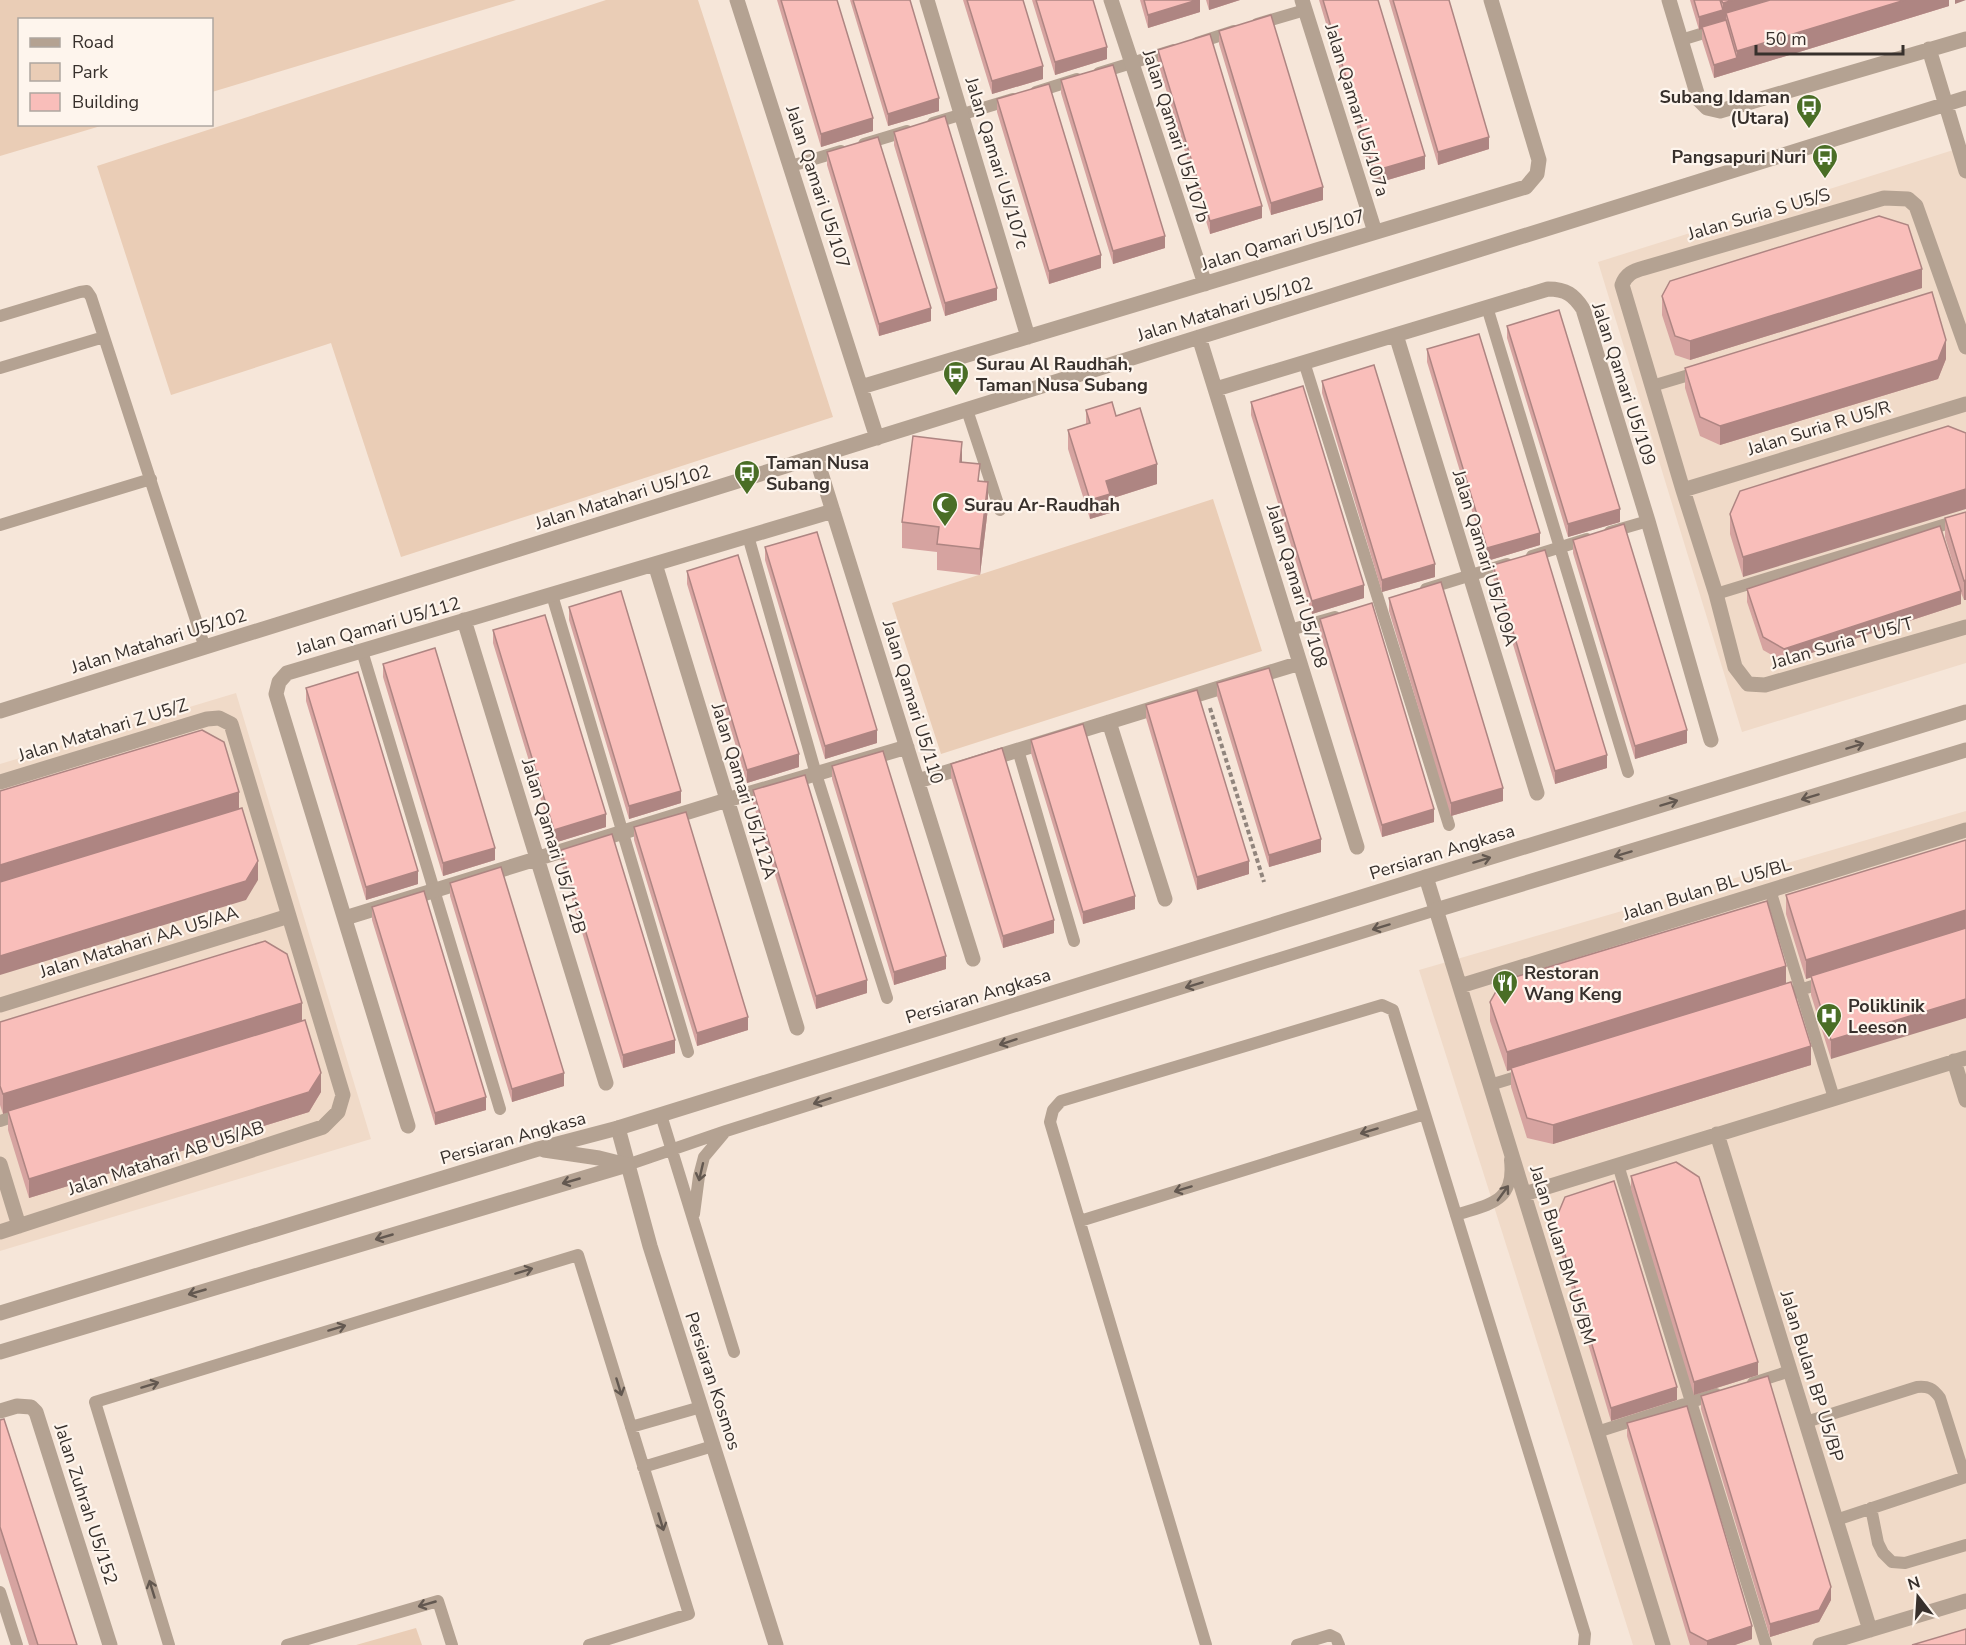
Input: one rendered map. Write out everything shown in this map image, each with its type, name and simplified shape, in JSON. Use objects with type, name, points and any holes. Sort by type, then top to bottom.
[{"type":"street","name":"Jalan Qamari U5/107","points":[[737,0],[876,438]]},
{"type":"street","name":"Jalan Qamari U5/107c","points":[[927,0],[1028,337]]},
{"type":"street","name":"Jalan Qamari U5/107b","points":[[1110,0],[1205,284]]},
{"type":"street","name":"Jalan Qamari U5/107","points":[[861,387],[1526,187],[1538,174],[1539,160],[1491,0]]},
{"type":"street","points":[[1669,0],[1699,100],[1707,108],[1720,111],[1966,39]]},
{"type":"street","name":"Jalan Qamari U5/107a","points":[[1304,5],[1375,232]]},
{"type":"street","points":[[1929,50],[1966,171]]},
{"type":"street","name":"Jalan Matahari U5/102","points":[[0,711],[1966,98]]},
{"type":"street","name":"Jalan Suria S U5/S","points":[[1652,386],[1622,285],[1625,278],[1632,272],[1884,198],[1908,199],[1916,206],[1940,296],[1966,347]]},
{"type":"street","name":"Jalan Qamari U5/109","points":[[1216,389],[1548,289],[1569,292],[1577,299],[1582,309],[1648,521],[1711,740]]},
{"type":"street","name":"Jalan Qamari U5/109A","points":[[1396,335],[1537,793]]},
{"type":"street","name":"Jalan Qamari U5/108","points":[[1200,337],[1357,847]]},
{"type":"street","points":[[1652,386],[1716,594]]},
{"type":"street","name":"Jalan Suria R U5/R","points":[[1683,490],[1966,404]]},
{"type":"street","name":"Jalan Qamari U5/110","points":[[816,457],[973,959]]},
{"type":"street","name":"Jalan Qamari U5/112","points":[[408,1126],[276,694],[279,682],[287,673],[833,512]]},
{"type":"street","name":"Jalan Qamari U5/112A","points":[[655,564],[796,1028]]},
{"type":"street","name":"Jalan Suria T U5/T","points":[[1716,594],[1735,667],[1748,684],[1765,685],[1966,627]]},
{"type":"street","name":"Jalan Qamari U5/112B","points":[[464,620],[606,1083]]},
{"type":"street","points":[[918,781],[1300,663]]},
{"type":"street","name":"Persiaran Angkasa","points":[[0,1313],[538,1149],[661,1115],[1966,712]]},
{"type":"street","name":"Jalan Matahari Z U5/Z","points":[[0,782],[207,719],[219,718],[231,724],[252,815],[289,916]]},
{"type":"street","points":[[1109,722],[1165,899]]},
{"type":"street","points":[[345,918],[907,747]]},
{"type":"street","points":[[1436,910],[1966,750]]},
{"type":"street","name":"Jalan Bulan BL U5/BL","points":[[1460,986],[1966,830]]},
{"type":"street","name":"Jalan Bulan BM U5/BM","points":[[1426,877],[1663,1645]]},
{"type":"street","name":"Jalan Matahari AA U5/AA","points":[[0,1005],[289,916]]},
{"type":"street","name":"Jalan Matahari AB U5/AB","points":[[0,1232],[324,1127],[338,1112],[343,1095],[315,1024],[289,916]]},
{"type":"street","points":[[1524,1194],[1960,1060],[1966,1100]]},
{"type":"street","name":"Persiaran Kosmos","points":[[618,1128],[650,1246],[776,1645]]},
{"type":"street","name":"Jalan Bulan BP U5/BP","points":[[1717,1134],[1870,1630]]},
{"type":"street","points":[[538,1149],[627,1165]]},
{"type":"street","points":[[0,1164],[19,1226]]},
{"type":"street","points":[[0,1353],[627,1165]]},
{"type":"street","name":"Jalan Zuhrah U5/152","points":[[0,1411],[17,1406],[31,1407],[36,1412],[110,1645]]},
{"type":"street","points":[[1820,1645],[1966,1601]]},
{"type":"lane","points":[[791,166],[1131,63],[1304,5]]},
{"type":"lane","points":[[1681,40],[1725,27]]},
{"type":"lane","points":[[0,316],[80,292],[87,291],[91,297],[205,648]]},
{"type":"lane","points":[[1487,307],[1628,772]]},
{"type":"lane","points":[[0,368],[104,337]]},
{"type":"lane","points":[[1304,362],[1449,825]]},
{"type":"lane","points":[[1652,386],[1708,369]]},
{"type":"lane","points":[[967,410],[1000,510]]},
{"type":"lane","points":[[0,525],[152,479]]},
{"type":"lane","points":[[1716,594],[1966,518]]},
{"type":"lane","points":[[1413,592],[1648,521]]},
{"type":"lane","points":[[748,536],[816,774],[887,998]]},
{"type":"lane","points":[[552,595],[688,1052]]},
{"type":"lane","points":[[1290,630],[1346,613]]},
{"type":"lane","points":[[362,651],[500,1108]]},
{"type":"lane","points":[[1018,750],[1074,940]]},
{"type":"lane","points":[[1770,890],[1834,1098]]},
{"type":"lane","points":[[627,1165],[726,1131],[1436,910]]},
{"type":"lane","points":[[1767,1000],[1834,979]]},
{"type":"lane","points":[[1206,1645],[1050,1122],[1053,1110],[1061,1101],[1383,1005],[1393,1010],[1585,1634],[1584,1645]]},
{"type":"lane","points":[[1490,1085],[1534,1071]]},
{"type":"lane","points":[[0,1121],[34,1110]]},
{"type":"lane","points":[[1080,1221],[1425,1114]]},
{"type":"lane","name":"Persiaran Kosmos","points":[[661,1115],[734,1352]]},
{"type":"lane","points":[[693,1221],[699,1176],[705,1157],[726,1131]]},
{"type":"lane","points":[[1456,1215],[1497,1201],[1505,1195],[1511,1173],[1508,1142]]},
{"type":"lane","points":[[1618,1165],[1766,1645]]},
{"type":"lane","points":[[169,1645],[94,1402],[578,1255],[689,1614],[589,1645]]},
{"type":"lane","points":[[1746,1385],[1790,1371]]},
{"type":"lane","points":[[1806,1422],[1926,1386],[1935,1390],[1940,1398],[1966,1477],[1836,1520]]},
{"type":"lane","points":[[1597,1432],[1724,1392]]},
{"type":"lane","points":[[631,1427],[701,1407]]},
{"type":"lane","points":[[643,1467],[713,1446]]},
{"type":"lane","points":[[1871,1508],[1878,1543],[1883,1553],[1892,1562],[1905,1563],[1966,1545]]},
{"type":"lane","points":[[0,1592],[17,1645]]},
{"type":"lane","points":[[287,1645],[438,1601],[452,1645]]},
{"type":"lane","points":[[1297,1645],[1330,1635],[1336,1638],[1338,1645]]},
{"type":"path","points":[[1205,692],[1264,882]]},
{"type":"shaded area","points":[[1966,146],[1966,663],[1742,732],[1598,262]]},
{"type":"shaded area","points":[[236,693],[371,1139],[0,1251],[0,764]]},
{"type":"shaded area","points":[[1966,811],[1966,1645],[1633,1645],[1419,970]]},
{"type":"green space","points":[[0,0],[516,0],[213,92],[213,18],[18,18],[18,126],[101,126],[0,156]]},
{"type":"green space","points":[[606,0],[698,0],[833,417],[401,557],[331,343],[171,395],[97,166]]},
{"type":"green space","points":[[1213,499],[1262,651],[941,754],[892,603]]},
{"type":"green space","points":[[416,1628],[422,1645],[356,1645]]},
{"type":"building","points":[[781,0],[837,0],[873,118],[821,134]]},
{"type":"building","points":[[853,0],[910,0],[939,98],[888,114]]},
{"type":"building","points":[[967,0],[1023,0],[1043,66],[992,81]]},
{"type":"building","points":[[1036,0],[1093,0],[1107,47],[1055,62]]},
{"type":"building","points":[[1144,0],[1197,0],[1148,15]]},
{"type":"building","points":[[1323,0],[1378,0],[1425,156],[1374,171]]},
{"type":"building","points":[[1393,0],[1449,0],[1489,137],[1438,152]]},
{"type":"building","points":[[1694,0],[1720,0],[1723,10],[1699,17]]},
{"type":"building","points":[[1770,0],[1905,0],[1737,51],[1726,13]]},
{"type":"building","points":[[1271,15],[1323,187],[1271,203],[1219,31]]},
{"type":"building","points":[[1726,20],[1737,58],[1714,65],[1702,27]]},
{"type":"building","points":[[1210,34],[1262,206],[1210,221],[1158,50]]},
{"type":"building","points":[[1113,65],[1165,236],[1113,251],[1061,80]]},
{"type":"building","points":[[1049,84],[1101,255],[1049,271],[997,99]]},
{"type":"building","points":[[945,116],[997,288],[945,303],[894,132]]},
{"type":"building","points":[[878,137],[931,308],[879,324],[827,152]]},
{"type":"building","points":[[1879,216],[1908,225],[1922,269],[1690,341],[1675,336],[1662,296],[1670,281]]},
{"type":"building","points":[[1932,292],[1946,340],[1938,360],[1720,426],[1700,417],[1685,368]]},
{"type":"building","points":[[1559,310],[1620,509],[1568,524],[1507,326]]},
{"type":"building","points":[[1479,334],[1540,533],[1487,548],[1427,349]]},
{"type":"building","points":[[1374,365],[1435,564],[1382,580],[1322,381]]},
{"type":"building","points":[[1303,386],[1364,585],[1312,601],[1251,402]]},
{"type":"building","points":[[1112,402],[1116,416],[1140,408],[1157,464],[1106,481],[1110,494],[1090,500],[1068,430],[1090,423],[1086,410]]},
{"type":"building","points":[[1948,426],[1966,433],[1966,489],[1743,557],[1730,514],[1740,491]]},
{"type":"building","name":"Surau Ar-Raudhah","points":[[913,436],[962,442],[960,462],[980,464],[978,481],[988,482],[980,549],[937,544],[939,527],[902,522]]},
{"type":"building","points":[[1966,512],[1966,580],[1964,581],[1945,518]]},
{"type":"building","points":[[1624,524],[1687,730],[1635,746],[1573,540]]},
{"type":"building","points":[[1940,526],[1961,591],[1784,649],[1763,637],[1747,589]]},
{"type":"building","points":[[817,532],[877,730],[825,746],[765,547]]},
{"type":"building","points":[[1545,550],[1607,755],[1555,771],[1493,565]]},
{"type":"building","points":[[738,555],[799,754],[747,770],[687,571]]},
{"type":"building","points":[[1441,582],[1503,788],[1451,803],[1389,598]]},
{"type":"building","points":[[621,591],[681,791],[629,806],[569,607]]},
{"type":"building","points":[[1372,603],[1434,809],[1382,825],[1320,619]]},
{"type":"building","points":[[545,615],[606,814],[554,830],[493,630]]},
{"type":"building","points":[[435,648],[495,848],[443,863],[383,664]]},
{"type":"building","points":[[1269,668],[1321,839],[1269,855],[1217,683]]},
{"type":"building","points":[[358,672],[418,871],[366,887],[306,688]]},
{"type":"building","points":[[1197,690],[1249,861],[1197,877],[1146,705]]},
{"type":"building","points":[[1083,724],[1135,896],[1083,912],[1031,740]]},
{"type":"building","points":[[202,730],[224,742],[239,792],[0,865],[0,791]]},
{"type":"building","points":[[1002,748],[1054,920],[1003,936],[951,764]]},
{"type":"building","points":[[883,751],[946,956],[894,972],[832,766]]},
{"type":"building","points":[[805,775],[867,980],[816,996],[753,790]]},
{"type":"building","points":[[242,808],[258,861],[246,881],[0,956],[0,882]]},
{"type":"building","points":[[686,812],[748,1017],[697,1033],[634,827]]},
{"type":"building","points":[[612,834],[675,1040],[623,1055],[561,850]]},
{"type":"building","points":[[1966,840],[1966,910],[1806,960],[1786,895]]},
{"type":"building","points":[[501,867],[564,1073],[512,1089],[450,883]]},
{"type":"building","points":[[424,891],[486,1097],[435,1113],[372,907]]},
{"type":"building","points":[[1767,901],[1786,966],[1507,1052],[1490,1002],[1502,981]]},
{"type":"building","points":[[1966,928],[1966,999],[1831,1040],[1811,976]]},
{"type":"building","points":[[265,941],[287,954],[302,1003],[3,1094],[0,1086],[0,1022]]},
{"type":"building","points":[[1791,982],[1811,1046],[1553,1125],[1527,1118],[1511,1068]]},
{"type":"building","points":[[305,1020],[321,1073],[309,1092],[29,1179],[8,1111]]},
{"type":"building","points":[[1676,1162],[1699,1177],[1758,1362],[1694,1382],[1631,1176]]},
{"type":"building","points":[[1614,1181],[1677,1387],[1611,1408],[1555,1221],[1565,1197]]},
{"type":"building","points":[[1768,1376],[1831,1587],[1819,1610],[1770,1624],[1701,1396]]},
{"type":"building","points":[[1687,1406],[1752,1626],[1707,1641],[1690,1632],[1627,1423]]},
{"type":"building","points":[[4,1419],[77,1645],[38,1645],[0,1527],[0,1420]]},
{"type":"building","points":[[1966,1629],[1966,1645],[1912,1645]]},
{"type":"place","name":"Subang Idaman (Utara)","points":[[1809,130]]},
{"type":"place","name":"Pangsapuri Nuri","points":[[1825,180]]},
{"type":"place","name":"Surau Al Raudhah, Taman Nusa Subang","points":[[956,397]]},
{"type":"place","name":"Taman Nusa Subang","points":[[747,496]]},
{"type":"place","name":"Surau Ar-Raudhah","points":[[945,528]]},
{"type":"place","name":"Restoran Wang Keng","points":[[1505,1006]]},
{"type":"place","name":"Poliklinik Leeson","points":[[1829,1039]]}]
